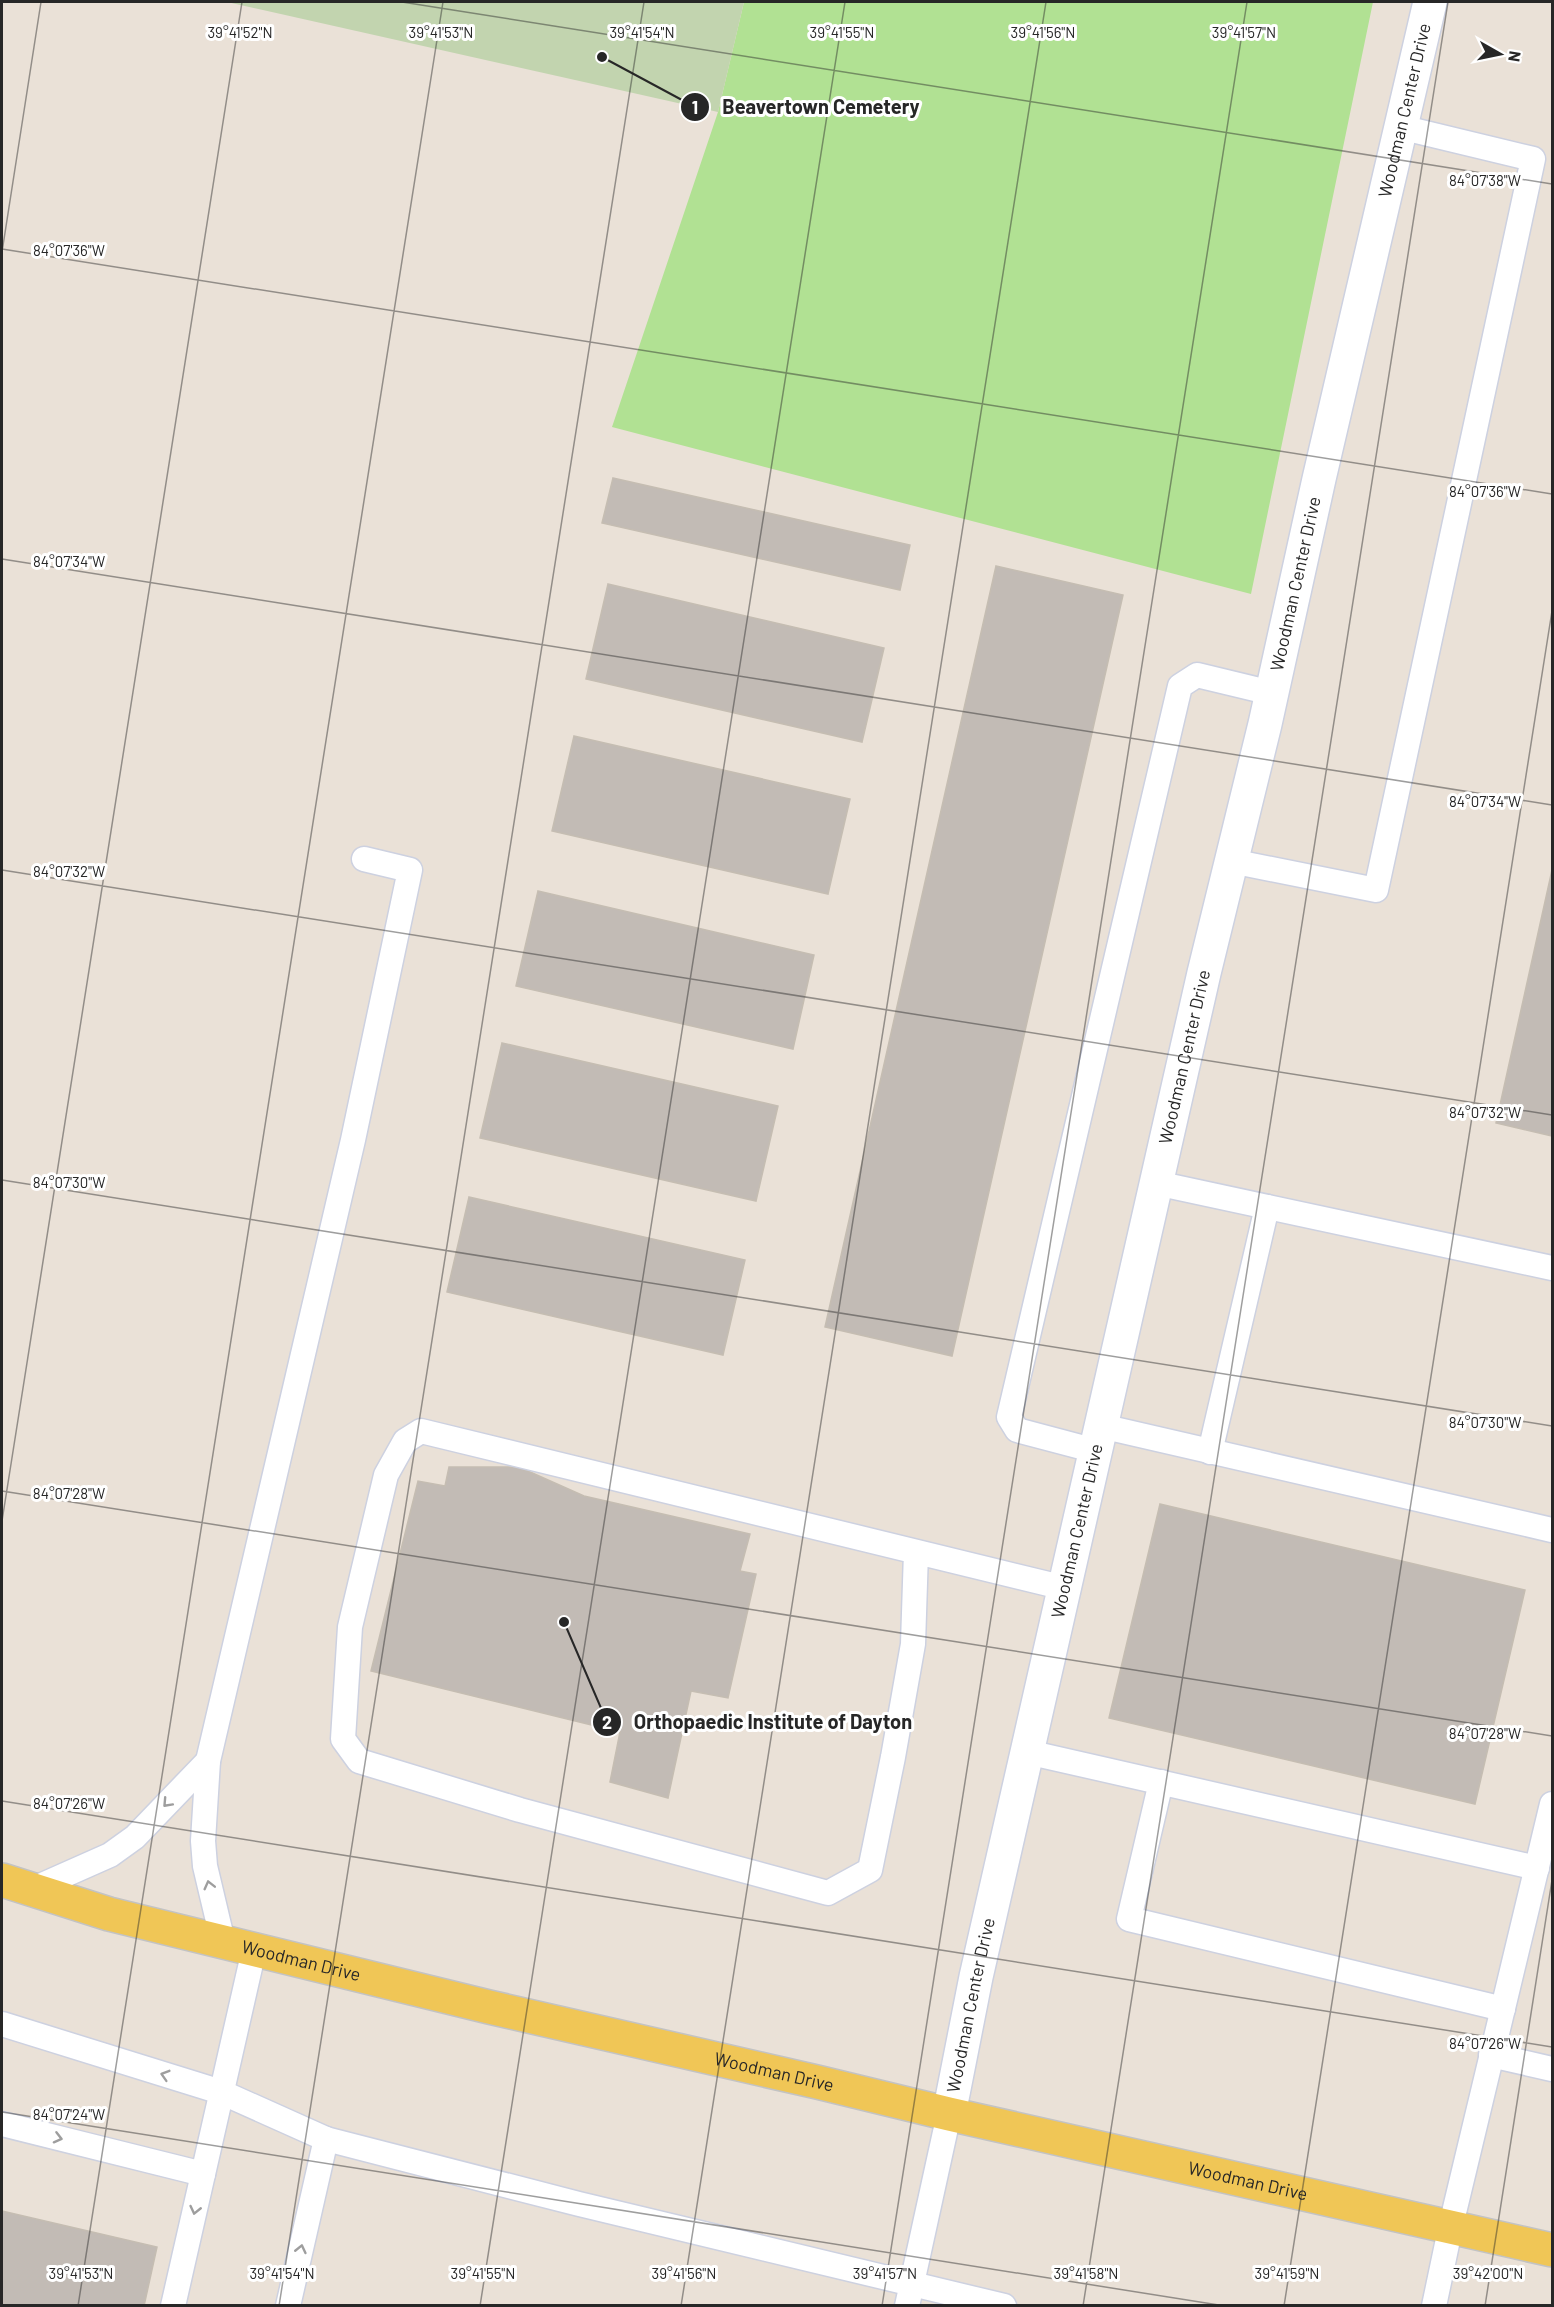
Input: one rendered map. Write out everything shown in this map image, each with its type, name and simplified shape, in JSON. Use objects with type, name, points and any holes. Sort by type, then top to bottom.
[{"type":"main road","name":"Woodman Drive","points":[[16,1885],[109,1914],[254,1950],[949,2114],[1451,2225],[1552,2250]]},
{"type":"street","name":"Woodman Center Drive","points":[[949,2114],[976,1977],[1156,1183],[1272,693],[1318,479],[1430,2]]},
{"type":"lane","points":[[1231,861],[1376,890],[1533,159],[1400,127]]},
{"type":"lane","points":[[1272,693],[1197,675],[1180,686],[1009,1417],[1017,1431],[1099,1438],[1210,1452],[1552,1530]]},
{"type":"lane","points":[[223,1942],[204,1866],[203,1841],[208,1761],[353,1140],[410,870],[364,859]]},
{"type":"lane","points":[[1156,1183],[1552,1268]]},
{"type":"lane","points":[[1210,1452],[1267,1207]]},
{"type":"lane","points":[[916,1552],[913,1644],[870,1870],[828,1893],[520,1810],[359,1761],[343,1739],[350,1627],[386,1475],[405,1441],[421,1431],[1065,1588]]},
{"type":"lane","points":[[1027,1752],[1537,1868]]},
{"type":"lane","points":[[16,1885],[110,1855],[135,1837],[208,1761]]},
{"type":"lane","points":[[1161,1782],[1129,1919],[1503,2009]]},
{"type":"lane","points":[[1434,2306],[1491,2055],[1551,1819]]},
{"type":"lane","points":[[173,2306],[254,1950]]},
{"type":"lane","points":[[2,2024],[221,2092],[326,2139],[544,2195],[909,2295],[1004,2306]]},
{"type":"lane","points":[[1491,2055],[1552,2069]]},
{"type":"lane","points":[[909,2295],[949,2114]]},
{"type":"lane","points":[[2,2124],[203,2175]]},
{"type":"lane","points":[[288,2306],[326,2139]]},
{"type":"green space","points":[[227,2],[744,2],[718,112]]},
{"type":"green space","points":[[744,2],[1373,2],[1251,594],[612,427],[718,112]]},
{"type":"building","points":[[613,478],[910,545],[900,590],[602,523]]},
{"type":"building","points":[[996,566],[1123,595],[952,1356],[825,1327]]},
{"type":"building","points":[[608,584],[884,648],[862,742],[586,679]]},
{"type":"building","points":[[574,736],[850,799],[828,894],[552,831]]},
{"type":"building","points":[[1552,870],[1552,1136],[1496,1123]]},
{"type":"building","points":[[538,891],[814,955],[793,1049],[516,986]]},
{"type":"building","points":[[502,1043],[778,1106],[756,1201],[480,1138]]},
{"type":"building","points":[[469,1197],[745,1260],[723,1355],[447,1292]]},
{"type":"building","points":[[449,1467],[519,1467],[584,1496],[750,1534],[740,1571],[756,1574],[728,1698],[691,1691],[668,1798],[610,1782],[620,1732],[371,1671],[418,1481],[445,1486]]},
{"type":"building","points":[[1160,1504],[1525,1590],[1475,1804],[1109,1718]]},
{"type":"building","points":[[2,2211],[157,2247],[144,2306],[2,2306]]},
{"type":"place","name":"Beavertown Cemetery","points":[[602,57]]},
{"type":"place","name":"Orthopaedic Institute of Dayton","points":[[564,1622]]}]
